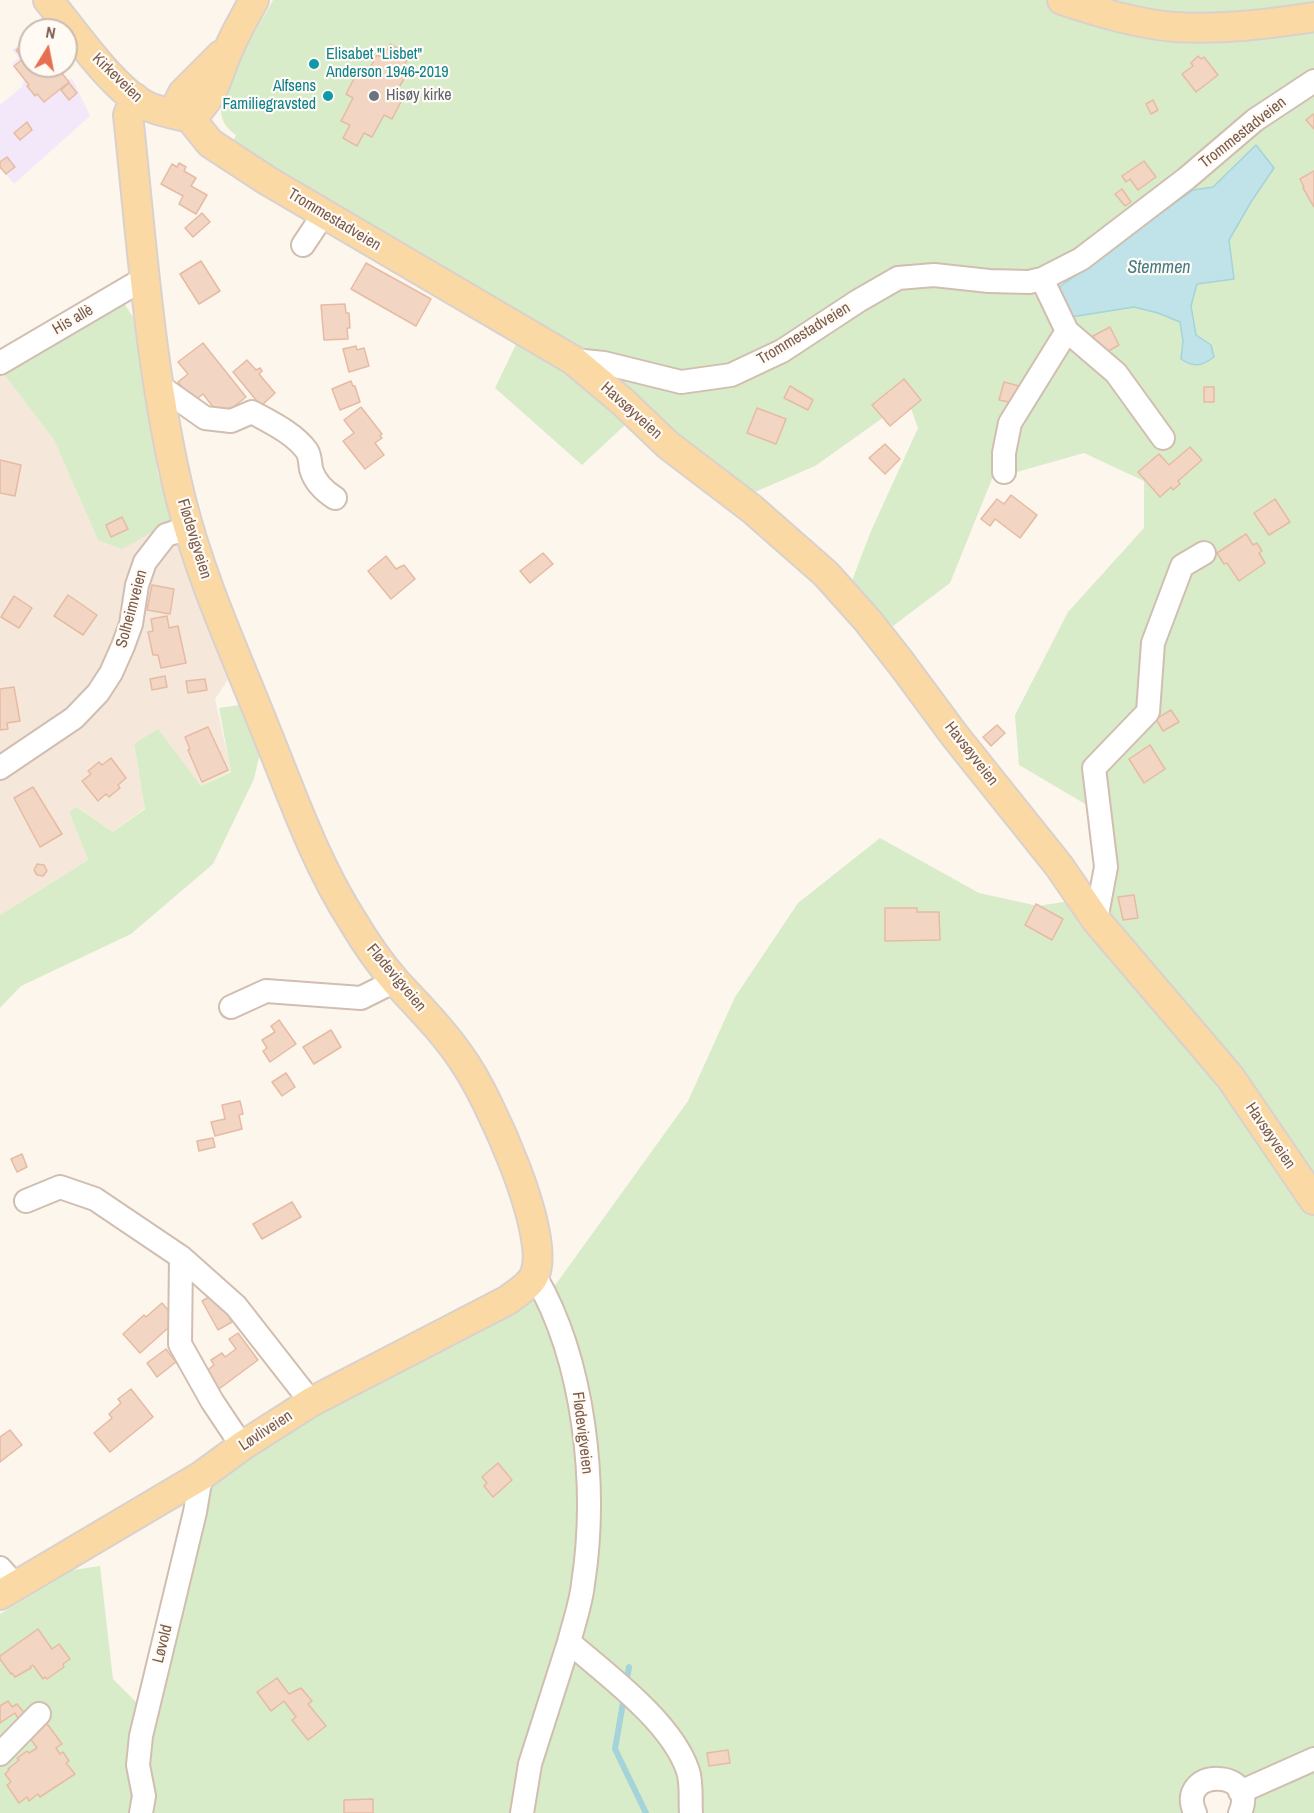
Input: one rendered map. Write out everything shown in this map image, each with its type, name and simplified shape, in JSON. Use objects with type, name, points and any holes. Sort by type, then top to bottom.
[{"type":"main road","name":"Kirkeveien","points":[[48,0],[115,80],[135,98],[146,106],[181,116]]},
{"type":"main road","points":[[181,116],[201,109],[217,84],[230,46],[254,0]]},
{"type":"main road","points":[[1076,2],[1127,19],[1174,27],[1255,25],[1314,17]]},
{"type":"main road","name":"Flødevigveien","points":[[135,98],[128,115],[157,384],[164,426],[188,528],[204,577],[298,810],[351,920],[395,981],[444,1034],[478,1083],[490,1107],[520,1182],[536,1234],[539,1256],[535,1276]]},
{"type":"main road","name":"Trommestadveien","points":[[181,116],[210,143],[323,214],[573,360]]},
{"type":"main road","name":"Havsøyveien","points":[[573,360],[668,445],[752,508],[826,573],[868,621],[1059,866],[1096,920],[1230,1077],[1314,1200]]},
{"type":"main road","name":"Løvliveien","points":[[5,1583],[201,1476],[242,1446],[311,1402],[508,1300],[535,1276]]},
{"type":"street","name":"Trommestadveien","points":[[573,360],[604,363],[681,382],[731,375],[782,351],[858,301],[898,278],[934,275],[989,281],[1029,282],[1042,279],[1081,259],[1186,178],[1255,120],[1314,81]]},
{"type":"street","points":[[303,245],[323,214]]},
{"type":"street","name":"His allè","points":[[0,363],[145,278]]},
{"type":"street","points":[[1042,279],[1067,331],[1116,373],[1163,438]]},
{"type":"street","points":[[1004,472],[1004,453],[1010,423],[1067,331]]},
{"type":"street","points":[[157,384],[205,418],[231,421],[252,412],[271,423],[301,443],[309,454],[316,480],[335,498]]},
{"type":"street","name":"Solheimveien","points":[[0,768],[74,718],[98,693],[111,673],[131,624],[137,585],[145,562],[166,535],[188,528]]},
{"type":"street","points":[[1096,920],[1106,867],[1094,768],[1148,712],[1153,643],[1182,566],[1204,553]]},
{"type":"street","points":[[231,1007],[266,991],[360,998],[395,981]]},
{"type":"street","points":[[26,1201],[60,1187],[95,1199],[181,1257],[236,1306],[311,1402]]},
{"type":"street","points":[[181,1257],[180,1344],[212,1401],[242,1446]]},
{"type":"street","name":"Flødevigveien","points":[[522,1813],[530,1764],[569,1642],[583,1585],[589,1511],[587,1453],[574,1376],[548,1299],[535,1276]]},
{"type":"street","name":"Løvold","points":[[141,1813],[144,1796],[138,1765],[141,1736],[195,1512],[201,1476]]},
{"type":"street","points":[[569,1642],[619,1686],[672,1738],[688,1772],[691,1813]]},
{"type":"street","points":[[0,1754],[39,1714]]},
{"type":"street","points":[[1195,1813],[1192,1800],[1195,1792],[1206,1780],[1221,1778],[1236,1785],[1240,1803],[1314,1759]]},
{"type":"shaded area","points":[[18,45],[18,57],[12,50]]},
{"type":"shaded area","points":[[18,59],[18,72],[12,64]]},
{"type":"shaded area","points":[[22,78],[66,78],[68,80],[72,78],[90,116],[14,184],[0,167],[0,105],[22,87]]},
{"type":"shaded area","points":[[3,373],[54,440],[98,540],[174,515],[241,660],[215,699],[231,771],[201,786],[157,730],[134,745],[145,808],[113,832],[78,807],[69,812],[88,860],[0,915],[0,374]]},
{"type":"green space","points":[[273,0],[1314,0],[1314,1813],[1246,1813],[1231,1776],[1188,1806],[1187,1813],[0,1813],[0,1614],[73,1570],[100,1566],[113,1679],[142,1708],[199,1483],[454,1330],[556,1284],[688,1101],[735,997],[798,903],[880,838],[979,893],[1038,906],[1101,896],[1104,815],[1019,765],[1015,715],[1068,612],[1144,528],[1144,481],[1084,453],[992,479],[950,583],[893,626],[850,586],[871,531],[918,428],[908,400],[815,466],[748,495],[639,412],[582,465],[495,388],[525,326],[231,146],[236,135],[223,120],[221,108],[223,98],[234,70]]},
{"type":"green space","points":[[122,300],[133,317],[158,474],[174,515],[167,524],[122,549],[98,540],[54,440],[3,373]]},
{"type":"green space","points":[[239,705],[260,753],[254,779],[213,864],[131,934],[21,986],[0,1008],[0,915],[88,860],[69,812],[77,807],[113,832],[145,809],[134,744],[158,729],[201,786],[231,772],[219,708]]},
{"type":"water","name":"Stemmen","points":[[1256,145],[1274,168],[1229,240],[1234,279],[1197,284],[1191,306],[1196,335],[1211,345],[1214,357],[1198,365],[1181,359],[1183,341],[1180,322],[1158,313],[1134,307],[1071,317],[1058,288],[1193,190],[1213,187]]},
{"type":"building","name":"Hisøy kirke","points":[[390,44],[410,55],[402,69],[408,72],[395,94],[403,98],[392,119],[384,115],[372,137],[364,133],[357,146],[343,138],[350,125],[341,121],[353,98],[346,94],[357,73],[365,77],[377,55],[383,58]]},
{"type":"building","points":[[1198,56],[1201,59],[1204,57],[1218,75],[1196,92],[1182,74],[1193,66],[1191,63]]},
{"type":"building","points":[[23,78],[66,78],[69,82],[44,102],[37,94],[35,96],[27,86],[29,85]]},
{"type":"building","points":[[69,83],[77,93],[69,100],[61,90]]},
{"type":"building","points":[[1153,100],[1158,110],[1151,114],[1146,104]]},
{"type":"building","points":[[1314,115],[1314,129],[1306,120]]},
{"type":"building","points":[[27,122],[32,130],[20,140],[14,133]]},
{"type":"building","points":[[7,157],[15,167],[6,174],[0,167],[0,162]]},
{"type":"building","points":[[1144,161],[1156,177],[1138,190],[1130,179],[1126,182],[1122,176]]},
{"type":"building","points":[[179,163],[186,167],[184,171],[196,178],[191,186],[207,195],[196,214],[179,204],[183,196],[161,184],[172,164],[177,167]]},
{"type":"building","points":[[1314,171],[1314,207],[1300,179]]},
{"type":"building","points":[[1122,189],[1131,202],[1125,206],[1115,194]]},
{"type":"building","points":[[202,213],[210,222],[193,237],[185,228]]},
{"type":"building","points":[[201,261],[220,291],[199,304],[180,274]]},
{"type":"building","points":[[366,263],[431,299],[416,326],[351,289]]},
{"type":"building","points":[[345,304],[346,313],[349,313],[348,339],[324,340],[321,305]]},
{"type":"building","points":[[1110,327],[1119,345],[1103,354],[1093,336]]},
{"type":"building","points":[[203,343],[246,397],[221,417],[203,394],[194,401],[178,382],[188,374],[178,362]]},
{"type":"building","points":[[356,346],[357,350],[364,348],[369,366],[349,372],[343,349]]},
{"type":"building","points":[[247,360],[256,370],[260,368],[262,371],[259,374],[275,393],[261,406],[233,372]]},
{"type":"building","points":[[904,379],[921,400],[890,426],[872,405]]},
{"type":"building","points":[[351,381],[360,402],[340,410],[332,389]]},
{"type":"building","points":[[1004,382],[1019,386],[1014,403],[999,400]]},
{"type":"building","points":[[790,386],[813,400],[808,410],[784,398]]},
{"type":"building","points":[[1204,387],[1214,387],[1214,402],[1204,402]]},
{"type":"building","points":[[361,407],[382,434],[380,436],[382,438],[375,443],[384,455],[365,469],[343,441],[354,433],[344,420]]},
{"type":"building","points":[[757,408],[786,419],[776,444],[747,433]]},
{"type":"building","points":[[885,444],[900,459],[885,474],[869,458]]},
{"type":"building","points":[[1190,447],[1202,460],[1178,481],[1180,484],[1173,490],[1171,487],[1160,497],[1138,472],[1159,454],[1169,465]]},
{"type":"building","points":[[0,460],[21,465],[15,496],[0,493]]},
{"type":"building","points":[[1011,495],[1037,515],[1020,538],[995,519],[990,526],[981,519],[997,499],[1004,504]]},
{"type":"building","points":[[1275,499],[1290,522],[1269,535],[1254,513]]},
{"type":"building","points":[[122,517],[128,529],[111,537],[106,525]]},
{"type":"building","points":[[1246,534],[1253,545],[1257,543],[1262,551],[1259,553],[1265,563],[1239,581],[1217,553]]},
{"type":"building","points":[[543,553],[553,564],[530,583],[520,571]]},
{"type":"building","points":[[386,556],[396,569],[404,565],[415,579],[391,599],[368,571]]},
{"type":"building","points":[[152,585],[174,589],[170,614],[147,610]]},
{"type":"building","points":[[68,595],[97,615],[83,635],[54,616]]},
{"type":"building","points":[[14,596],[32,608],[19,628],[1,617]]},
{"type":"building","points":[[167,616],[169,628],[178,626],[186,663],[161,668],[158,655],[153,655],[148,632],[153,631],[151,619]]},
{"type":"building","points":[[165,676],[167,687],[152,690],[150,679]]},
{"type":"building","points":[[205,679],[207,690],[188,693],[186,681]]},
{"type":"building","points":[[14,687],[20,721],[7,723],[8,729],[0,730],[0,689]]},
{"type":"building","points":[[1171,710],[1179,722],[1163,731],[1156,719]]},
{"type":"building","points":[[997,725],[1005,733],[991,746],[983,737]]},
{"type":"building","points":[[208,727],[228,770],[202,782],[185,737]]},
{"type":"building","points":[[1150,745],[1165,769],[1144,783],[1129,759]]},
{"type":"building","points":[[111,758],[126,778],[118,785],[120,788],[109,797],[106,794],[98,801],[82,781],[91,774],[88,771],[99,762],[102,765]]},
{"type":"building","points":[[33,787],[62,834],[40,847],[14,798]]},
{"type":"building","points":[[37,864],[44,865],[47,871],[43,876],[37,875],[34,870]]},
{"type":"building","points":[[1134,895],[1138,918],[1123,920],[1118,897]]},
{"type":"building","points":[[1036,904],[1063,919],[1052,940],[1025,925]]},
{"type":"building","points":[[885,908],[917,908],[917,912],[939,912],[940,940],[885,941]]},
{"type":"building","points":[[279,1020],[296,1044],[270,1062],[263,1051],[267,1048],[262,1040],[275,1032],[271,1026]]},
{"type":"building","points":[[331,1030],[341,1047],[314,1064],[303,1047]]},
{"type":"building","points":[[286,1073],[295,1087],[282,1096],[272,1082]]},
{"type":"building","points":[[240,1101],[243,1114],[239,1115],[242,1129],[215,1136],[211,1122],[225,1119],[222,1105]]},
{"type":"building","points":[[213,1138],[215,1147],[199,1151],[197,1141]]},
{"type":"building","points":[[22,1154],[27,1167],[17,1172],[11,1159]]},
{"type":"building","points":[[292,1202],[301,1217],[262,1239],[253,1224]]},
{"type":"building","points":[[216,1293],[232,1322],[218,1330],[202,1301]]},
{"type":"building","points":[[162,1303],[177,1320],[140,1353],[123,1334],[144,1315],[146,1317]]},
{"type":"building","points":[[238,1333],[258,1360],[219,1389],[206,1371],[214,1365],[211,1360],[222,1353],[225,1357],[236,1349],[229,1339]]},
{"type":"building","points":[[166,1349],[176,1362],[157,1377],[147,1363]]},
{"type":"building","points":[[131,1389],[153,1417],[110,1452],[94,1433],[112,1418],[109,1414],[121,1403],[118,1399]]},
{"type":"building","points":[[10,1430],[22,1445],[0,1462],[0,1437]]},
{"type":"building","points":[[498,1463],[512,1480],[493,1497],[484,1486],[487,1483],[482,1477]]},
{"type":"building","points":[[38,1629],[52,1649],[59,1644],[70,1659],[63,1664],[64,1667],[47,1679],[45,1677],[43,1679],[33,1665],[15,1677],[0,1656]]},
{"type":"building","points":[[277,1678],[289,1694],[301,1688],[312,1701],[308,1704],[326,1726],[308,1740],[292,1720],[296,1717],[284,1701],[271,1711],[257,1692]]},
{"type":"building","points":[[8,1701],[12,1707],[17,1704],[26,1715],[19,1720],[15,1713],[0,1723],[0,1706]]},
{"type":"building","points":[[45,1721],[62,1744],[56,1748],[60,1754],[63,1752],[69,1761],[66,1763],[75,1774],[40,1797],[38,1794],[29,1801],[27,1797],[19,1803],[7,1785],[11,1782],[5,1774],[19,1760],[17,1758],[37,1748],[27,1734]]},
{"type":"building","points":[[728,1750],[730,1763],[709,1766],[707,1753]]},
{"type":"building","points":[[373,1799],[373,1813],[344,1813],[344,1800]]},
{"type":"waterway","points":[[626,1684],[629,1667]]},
{"type":"waterway","points":[[624,1697],[615,1749],[646,1813]]},
{"type":"place","name":"Elisabet \"Lisbet\" Anderson 1946-2019","points":[[314,64]]},
{"type":"place","name":"Alfsens Familiegravsted","points":[[328,96]]},
{"type":"place","name":"Hisøy kirke","points":[[374,96]]}]
